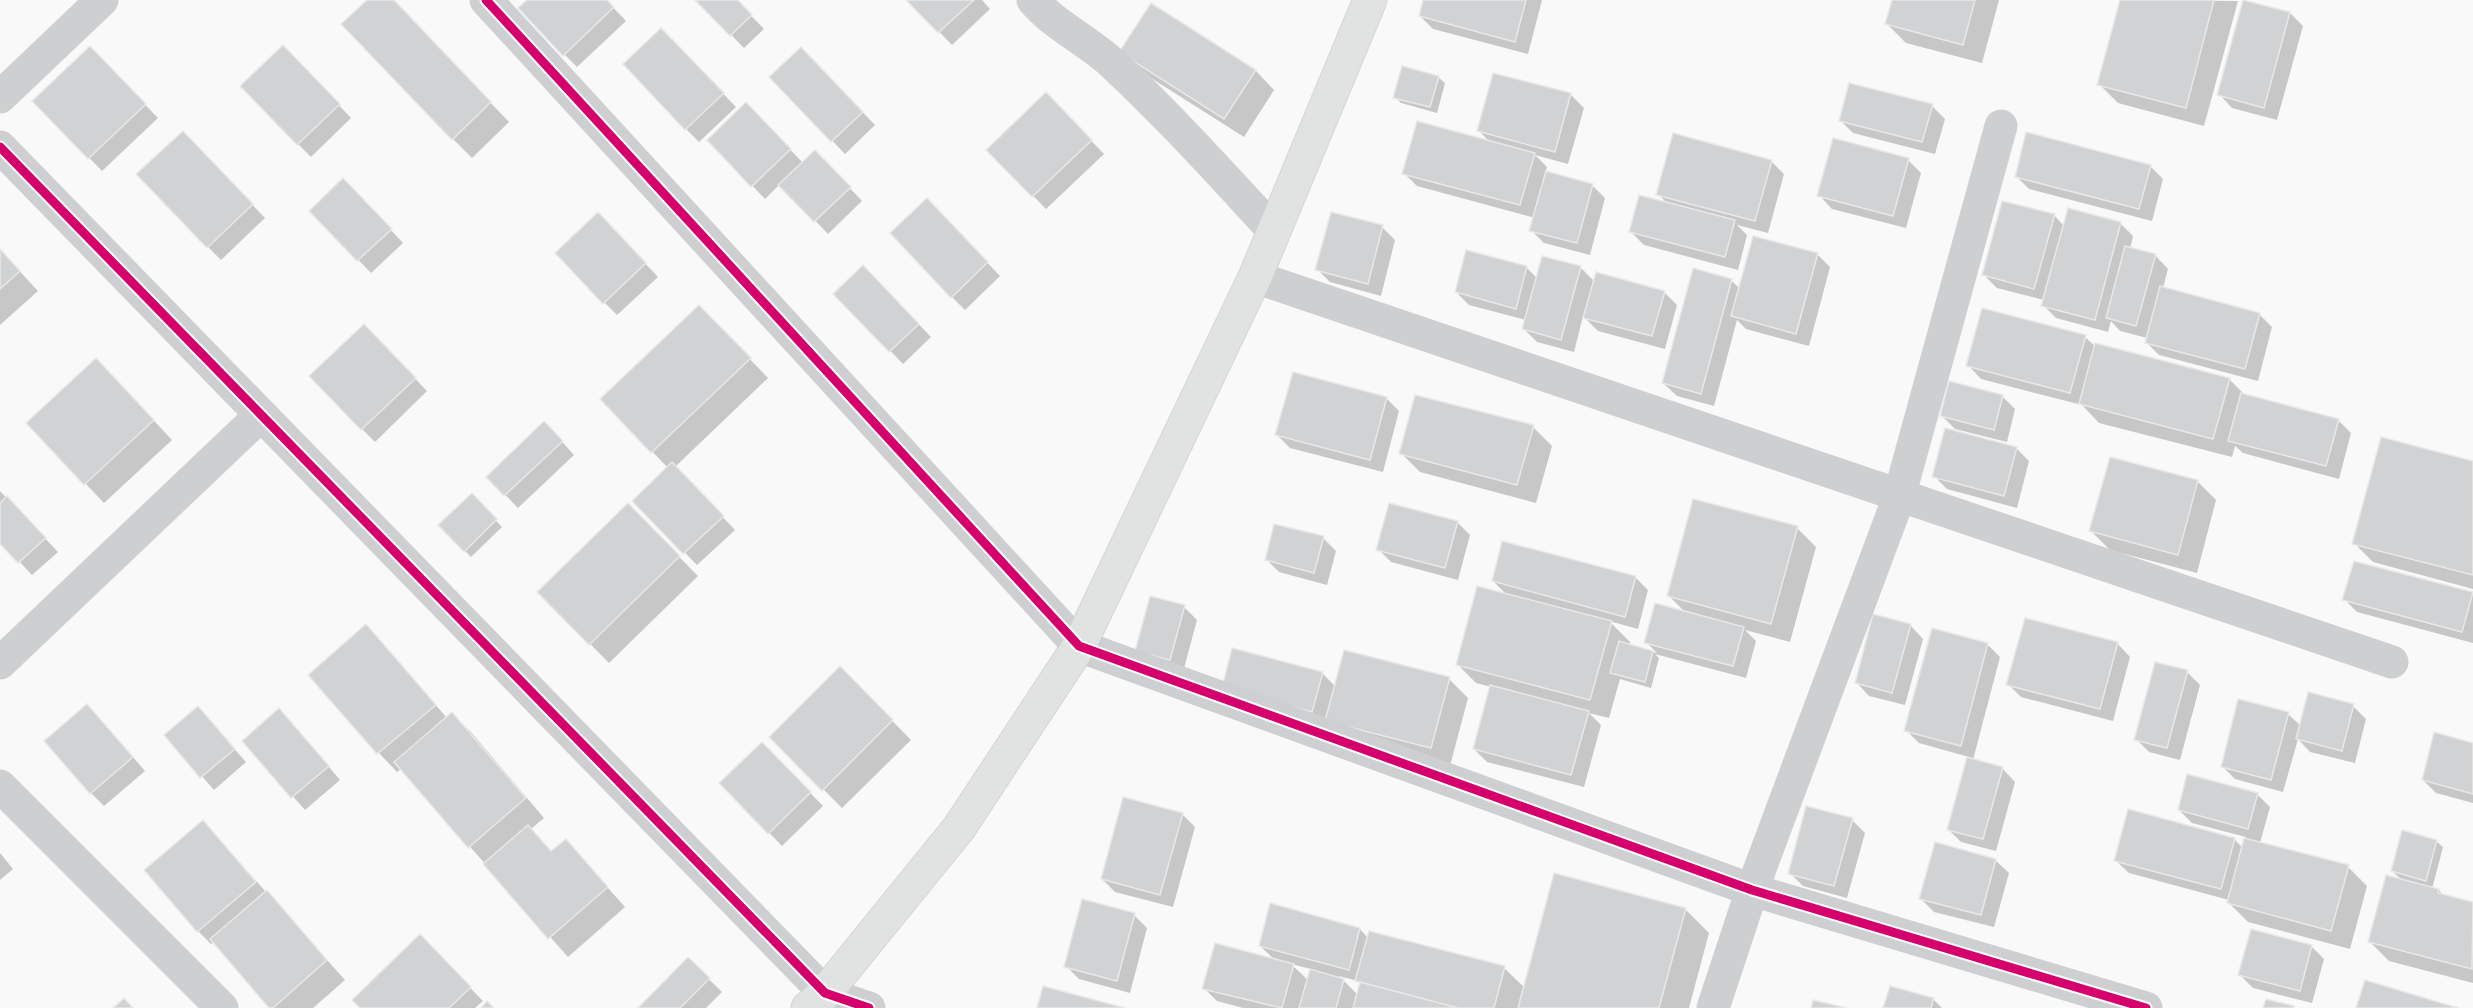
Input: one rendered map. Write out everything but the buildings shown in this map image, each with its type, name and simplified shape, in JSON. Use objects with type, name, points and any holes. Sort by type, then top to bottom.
[{"type":"street","points":[[0,97],[102,0]]},
{"type":"street","points":[[486,0],[1078,646],[1752,890],[2146,1008]]},
{"type":"street","points":[[1033,0],[1045,13],[1104,56],[1162,109],[1274,231]]},
{"type":"street","points":[[817,1001],[959,828],[1078,646],[1255,277],[1370,0]]},
{"type":"street","points":[[1713,1008],[1752,890],[1899,497],[2001,126]]},
{"type":"street","points":[[0,147],[261,415],[817,1001],[869,1008]]},
{"type":"street","points":[[1255,277],[2392,663]]},
{"type":"street","points":[[0,663],[261,415]]},
{"type":"street","points":[[0,786],[222,1008]]},
{"type":"cycle path","points":[[486,0],[1079,646],[1752,890],[2146,1008]]},
{"type":"cycle path","points":[[0,147],[825,993],[869,1008]]}]
